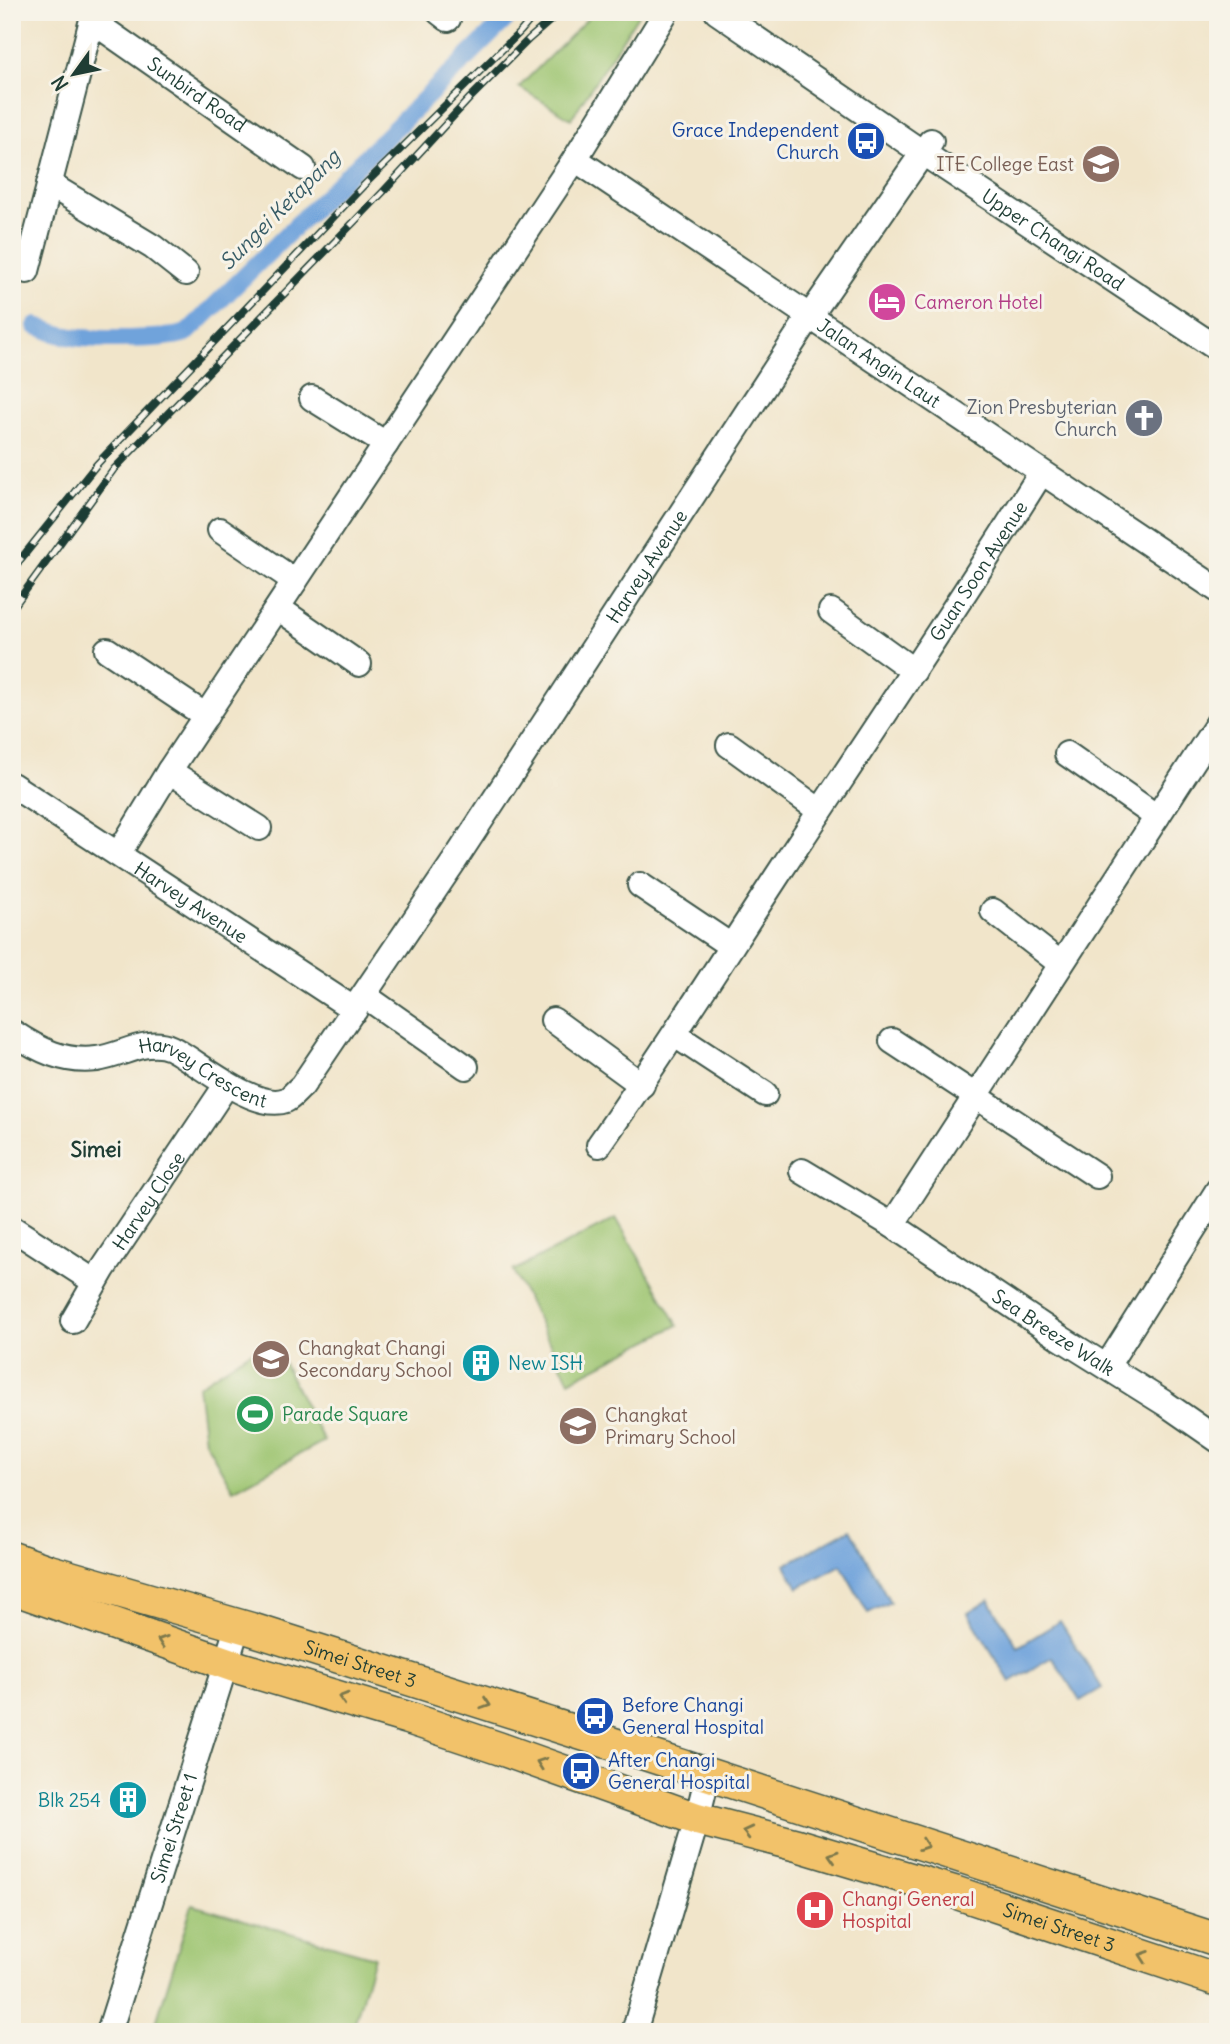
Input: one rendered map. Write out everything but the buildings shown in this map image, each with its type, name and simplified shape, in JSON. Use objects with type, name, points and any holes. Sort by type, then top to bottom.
[{"type":"main road","name":"Simei Street 3","points":[[12,1558],[245,1627],[1218,1940]]},
{"type":"main road","name":"Simei Street 3","points":[[12,1588],[233,1665],[408,1718],[697,1819],[797,1845],[1014,1912],[1215,1980]]},
{"type":"main road","points":[[787,1800],[783,1822],[797,1845]]},
{"type":"street","points":[[118,853],[169,771],[575,159],[666,12]]},
{"type":"street","name":"Upper Changi Road","points":[[717,12],[1218,331]]},
{"type":"street","name":"Upper Changi Road","points":[[744,12],[927,147],[1218,349]]},
{"type":"street","name":"Sunbird Road","points":[[27,271],[93,17],[303,167]]},
{"type":"street","name":"Harvey Avenue","points":[[360,1003],[810,316],[927,147]]},
{"type":"street","name":"Jalan Angin Laut","points":[[575,159],[1218,590]]},
{"type":"street","points":[[50,184],[153,247],[187,273]]},
{"type":"street","points":[[312,398],[386,444]]},
{"type":"street","name":"Guan Soon Avenue","points":[[599,1145],[675,1035],[1041,473]]},
{"type":"street","points":[[220,530],[295,581]]},
{"type":"street","points":[[278,608],[359,664]]},
{"type":"street","points":[[831,611],[914,671]]},
{"type":"street","points":[[107,650],[206,716]]},
{"type":"street","points":[[892,1225],[1218,723]]},
{"type":"street","points":[[729,744],[820,811]]},
{"type":"street","points":[[1067,754],[1157,817]]},
{"type":"street","points":[[169,771],[259,828]]},
{"type":"street","name":"Harvey Avenue","points":[[12,785],[466,1067]]},
{"type":"street","points":[[640,885],[731,946]]},
{"type":"street","points":[[993,911],[1061,964]]},
{"type":"street","name":"Harvey Crescent","points":[[12,1032],[39,1050],[65,1058],[97,1059],[146,1045],[168,1047],[227,1084],[268,1102],[287,1100],[302,1086],[360,1003]]},
{"type":"street","points":[[553,1020],[642,1085]]},
{"type":"street","points":[[675,1035],[765,1094]]},
{"type":"street","points":[[892,1041],[1097,1177]]},
{"type":"street","name":"Harvey Close","points":[[73,1321],[95,1282],[227,1084]]},
{"type":"street","name":"Sea Breeze Walk","points":[[802,1171],[892,1225],[1218,1440]]},
{"type":"street","points":[[1107,1366],[1218,1190]]},
{"type":"street","points":[[12,1228],[95,1282]]},
{"type":"street","name":"Simei Street 1","points":[[124,2032],[245,1627]]},
{"type":"street","name":"Simei Street 1","points":[[109,2032],[233,1665]]},
{"type":"street","points":[[634,2032],[708,1774]]},
{"type":"green space","points":[[594,12],[640,12],[571,119],[519,87]]},
{"type":"green space","points":[[616,1218],[678,1325],[569,1381],[513,1271]]},
{"type":"green space","name":"Parade Square","points":[[272,1341],[324,1441],[233,1490],[205,1441],[198,1386],[248,1353]]},
{"type":"green space","points":[[192,1905],[374,1957],[352,2032],[183,2032],[156,2023]]},
{"type":"water","points":[[850,1529],[890,1602],[868,1613],[841,1565],[798,1588],[785,1565]]},
{"type":"water","points":[[989,1600],[1018,1647],[1060,1621],[1102,1688],[1080,1701],[1052,1657],[1010,1682],[968,1613]]},
{"type":"waterway","name":"Sungei Ketapang","points":[[36,326],[64,335],[92,338],[166,337],[188,332],[513,12]]},
{"type":"railway","points":[[12,570],[97,464],[365,184],[521,31],[537,12]]},
{"type":"railway","points":[[12,609],[114,469],[383,192],[470,98],[560,12]]},
{"type":"place","name":"Grace Independent Church","points":[[866,141]]},
{"type":"place","name":"ITE College East","points":[[1101,164]]},
{"type":"place","name":"Cameron Hotel","points":[[887,302]]},
{"type":"place","name":"Zion Presbyterian Church","points":[[1144,418]]},
{"type":"place","name":"Changkat Changi Secondary School","points":[[271,1359]]},
{"type":"place","name":"New ISH","points":[[481,1363]]},
{"type":"place","name":"Parade Square","points":[[255,1414]]},
{"type":"place","name":"Changkat Primary School","points":[[578,1426]]},
{"type":"place","name":"Before Changi General Hospital","points":[[595,1716]]},
{"type":"place","name":"After Changi General Hospital","points":[[581,1771]]},
{"type":"place","name":"Blk 254","points":[[128,1800]]},
{"type":"place","name":"Changi General Hospital","points":[[815,1910]]},
{"type":"district","name":"Simei","points":[[96,1150]]}]
